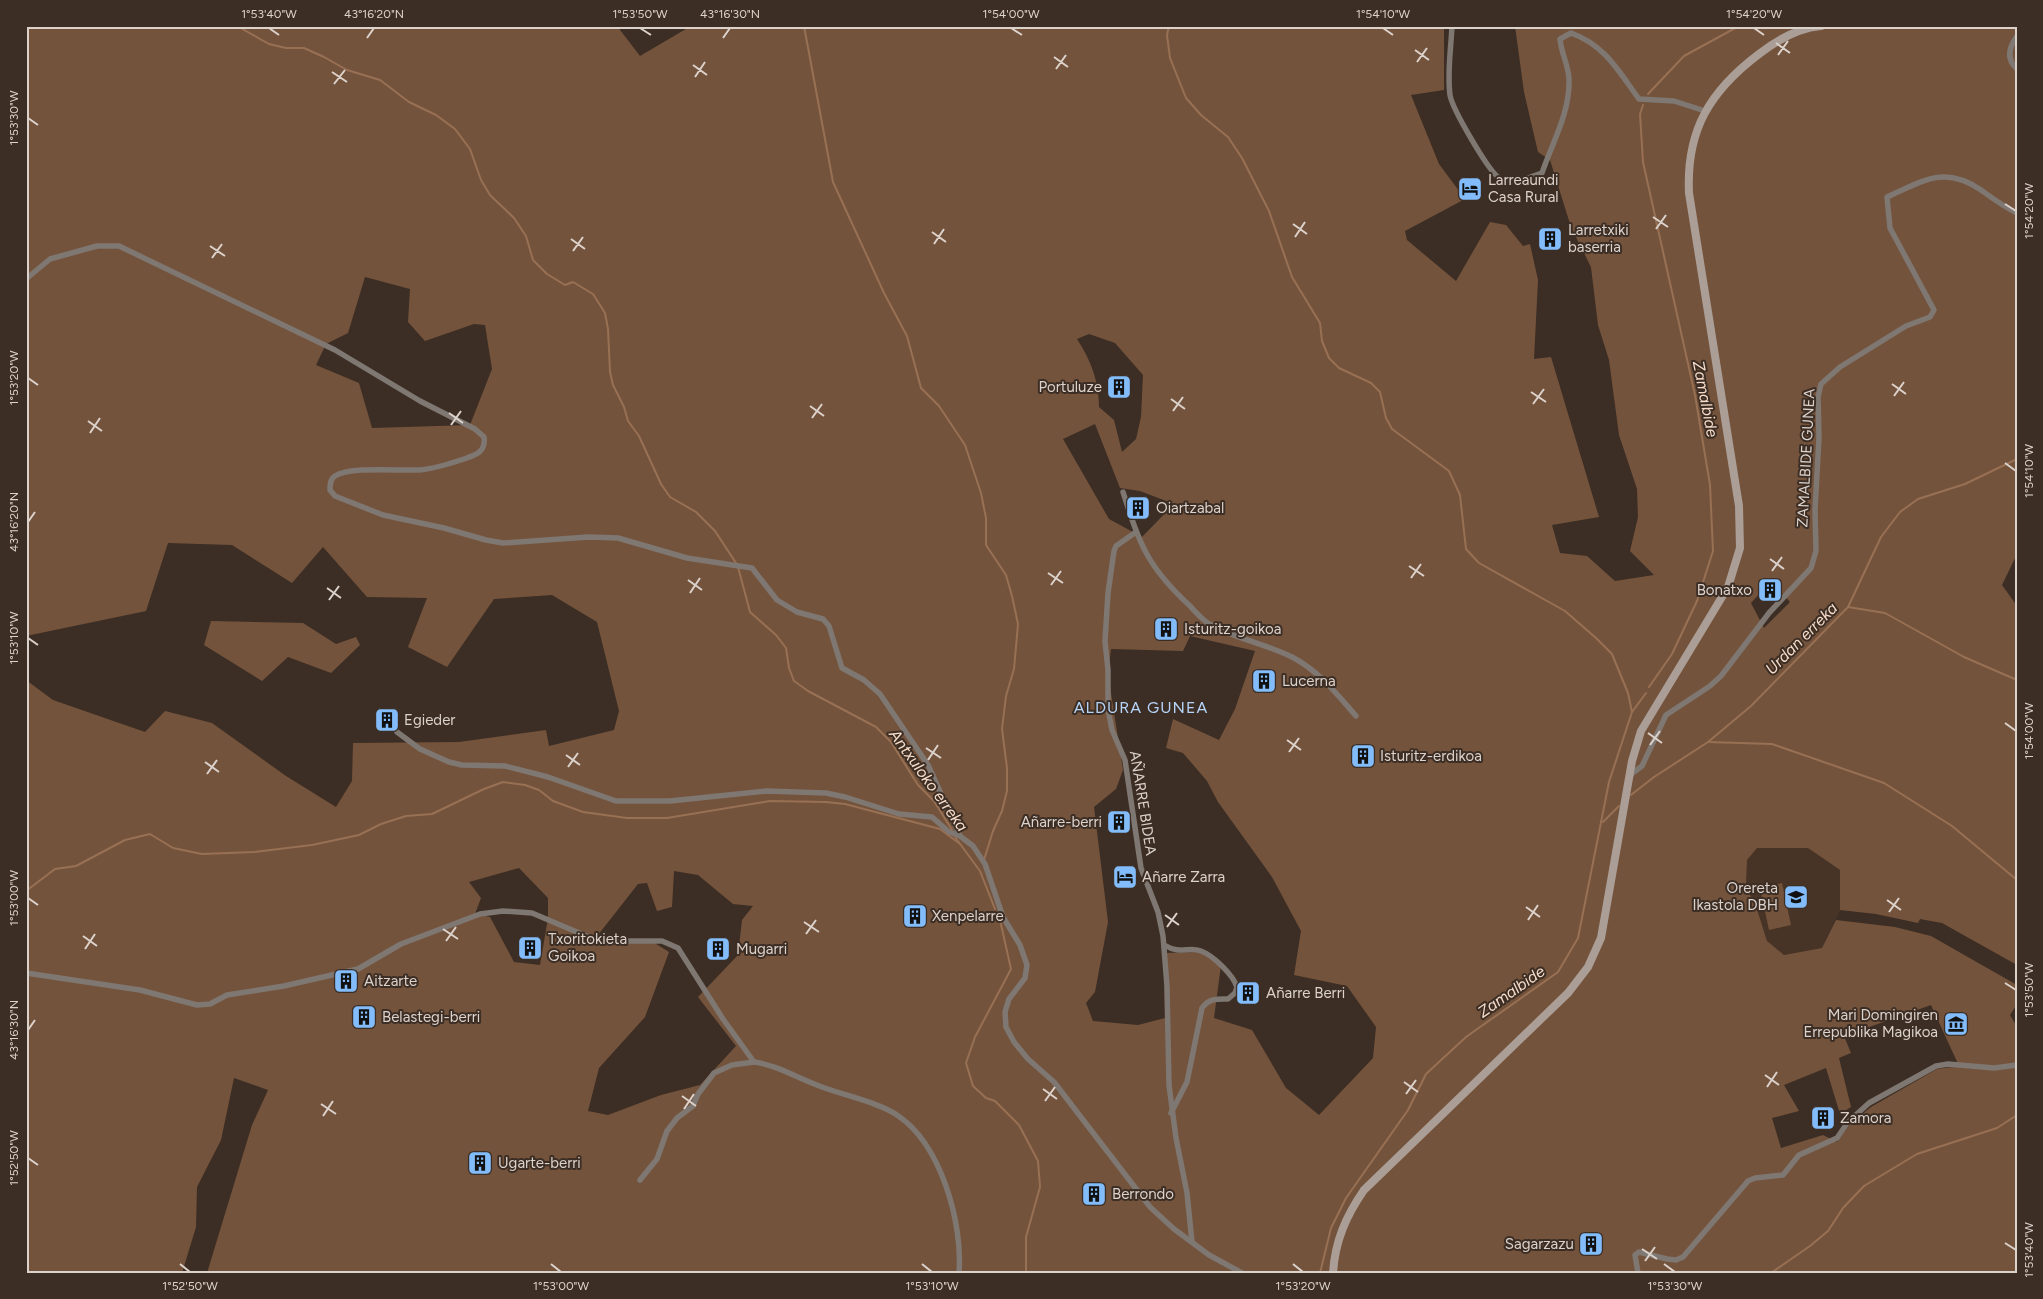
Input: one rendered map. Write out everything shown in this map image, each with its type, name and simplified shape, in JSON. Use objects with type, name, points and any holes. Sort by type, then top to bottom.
[{"type":"main road","points":[[1334,1273],[1335,1257],[1342,1230],[1364,1190],[1568,993],[1588,967],[1598,948],[1630,775],[1641,731],[1728,587],[1740,548],[1740,506],[1689,193],[1691,150],[1705,111],[1724,85],[1743,67],[1778,40],[1796,29],[1821,26]]},
{"type":"street","points":[[1452,26],[1450,97],[1483,158],[1493,174],[1500,179],[1514,182],[1542,173],[1561,125],[1569,94],[1569,78],[1560,39],[1571,34],[1594,43],[1606,54],[1615,63],[1639,99],[1674,100],[1705,111]]},
{"type":"street","points":[[2017,36],[2011,46],[2009,56],[2017,69]]},
{"type":"street","name":"ZAMALBIDE GUNEA","points":[[1630,775],[1642,766],[1666,715],[1704,690],[1721,676],[1769,613],[1812,568],[1816,551],[1815,510],[1819,438],[1818,397],[1821,384],[1840,368],[1906,326],[1930,317],[1934,310],[1890,228],[1887,197],[1932,178],[1947,176],[1965,180],[2017,213]]},
{"type":"street","points":[[26,279],[50,258],[97,246],[119,246],[335,350],[449,417],[475,429],[484,437],[484,448],[480,453],[446,466],[420,470],[354,472],[335,476],[330,482],[330,490],[335,496],[348,502],[384,515],[503,543],[588,537],[618,538],[687,558],[752,568],[778,600],[797,612],[823,620],[829,626],[842,668],[864,680],[880,694],[928,765],[960,836]]},
{"type":"street","points":[[1123,492],[1136,532],[1153,568],[1209,624],[1293,658],[1321,677],[1356,716]]},
{"type":"street","name":"AÑARRE BIDEA","points":[[1136,532],[1116,546],[1108,593],[1105,641],[1108,670],[1108,710],[1112,730],[1125,760],[1141,868],[1158,912],[1164,945],[1172,1113],[1182,1166],[1192,1242]]},
{"type":"street","points":[[397,732],[420,749],[449,762],[462,765],[505,766],[548,777],[616,801],[670,801],[766,790],[826,793],[894,812],[932,818],[949,832],[960,836],[973,846],[985,864],[1003,917],[1020,945],[1027,965],[1025,978],[1009,999],[1005,1012],[1006,1027],[1014,1042],[1028,1059],[1054,1082],[1150,1207],[1192,1242],[1242,1273]]},
{"type":"street","points":[[26,973],[140,990],[197,1005],[210,1004],[227,995],[284,986],[358,969],[401,944],[480,914],[504,911],[532,913],[598,941],[662,942],[678,948],[723,1020],[754,1062]]},
{"type":"street","points":[[1164,945],[1175,951],[1200,951],[1212,958],[1235,981],[1238,987],[1228,1000],[1206,1002],[1202,1008],[1187,1082],[1172,1113]]},
{"type":"street","points":[[640,1180],[657,1159],[667,1131],[693,1106],[698,1094],[714,1073],[732,1065],[754,1062],[765,1064],[896,1114],[911,1126],[936,1161],[950,1200],[961,1252],[959,1273]]},
{"type":"street","points":[[1638,1273],[1635,1255],[1639,1252],[1676,1260],[1683,1257],[1748,1181],[1760,1177],[1784,1175],[1800,1155],[1837,1138],[1848,1122],[1870,1103],[1921,1074],[1936,1066],[1948,1064],[1994,1068],[2017,1065]]},
{"type":"shaded area","points":[[26,26],[617,26],[640,56],[691,26],[1444,26],[1444,90],[1411,95],[1439,164],[1465,199],[1405,231],[1407,240],[1456,281],[1490,222],[1506,225],[1523,246],[1530,244],[1538,280],[1534,359],[1551,357],[1599,517],[1552,525],[1560,553],[1587,556],[1615,581],[1654,575],[1630,551],[1638,517],[1637,489],[1619,435],[1609,360],[1598,325],[1591,267],[1571,227],[1550,160],[1538,152],[1524,92],[1515,26],[2017,26],[2017,554],[2002,585],[2017,606],[2017,965],[1942,923],[1920,919],[1918,923],[1876,914],[1840,910],[1840,870],[1808,848],[1757,848],[1747,860],[1746,887],[1756,906],[1767,941],[1784,955],[1822,948],[1836,920],[1895,927],[1931,936],[2017,985],[2017,1004],[2010,1015],[2017,1027],[2017,1273],[207,1273],[252,1125],[268,1090],[234,1078],[221,1140],[197,1187],[196,1227],[182,1273],[26,1273],[26,680],[53,700],[145,732],[165,711],[212,723],[286,776],[336,807],[352,781],[353,743],[459,742],[546,730],[549,746],[614,730],[619,711],[597,622],[552,595],[494,599],[447,667],[408,647],[427,598],[367,597],[323,547],[292,583],[232,545],[168,543],[146,611],[26,636]],"holes":[[[365,277],[410,289],[408,322],[425,341],[474,324],[485,325],[492,369],[470,425],[372,428],[359,383],[316,365],[326,344],[348,333]],[[1089,334],[1115,343],[1143,375],[1141,417],[1136,439],[1122,452],[1114,420],[1099,407],[1096,380],[1077,339]],[[1095,424],[1120,488],[1140,491],[1174,504],[1142,537],[1109,519],[1063,439]],[[1771,581],[1790,602],[1764,628],[1751,603]],[[1190,636],[1255,651],[1235,709],[1219,740],[1173,719],[1166,748],[1183,753],[1207,781],[1218,802],[1272,877],[1301,931],[1294,975],[1347,986],[1376,1027],[1373,1058],[1319,1115],[1286,1088],[1252,1030],[1214,1018],[1221,965],[1199,952],[1164,953],[1165,1018],[1138,1025],[1093,1021],[1086,1003],[1095,992],[1108,922],[1094,807],[1116,789],[1123,770],[1108,674],[1111,649],[1183,651]],[[519,868],[548,898],[548,918],[540,965],[514,962],[490,917],[475,914],[481,898],[469,882]],[[674,871],[698,875],[733,904],[753,906],[742,920],[738,955],[698,997],[736,1046],[700,1085],[661,1095],[608,1115],[588,1111],[599,1068],[645,1017],[669,952],[653,942],[598,935],[638,884],[647,883],[657,911],[672,907]],[[1931,1005],[1959,1066],[1937,1069],[1871,1107],[1851,1123],[1837,1142],[1823,1135],[1781,1148],[1772,1118],[1799,1111],[1784,1085],[1826,1068],[1840,1114],[1851,1107],[1839,1058],[1851,1053],[1844,1036]]]},
{"type":"shaded area","points":[[211,621],[303,623],[336,644],[356,637],[360,645],[331,673],[288,657],[262,681],[204,645]]},
{"type":"shaded area","name":"Orereta Ikastola DBH","points":[[1757,847],[1808,848],[1840,870],[1840,910],[1822,948],[1784,955],[1767,941],[1756,906],[1746,887],[1747,860]]},
{"type":"shaded area","points":[[1782,883],[1791,925],[1769,930],[1760,888]]},
{"type":"waterway","name":"Antxuloko erreka","points":[[237,26],[269,44],[286,48],[304,48],[347,70],[380,80],[409,102],[436,115],[455,129],[470,149],[481,180],[490,195],[514,218],[526,236],[533,260],[547,274],[565,285],[573,282],[593,294],[605,313],[608,329],[610,372],[613,385],[624,407],[628,421],[639,436],[661,484],[670,497],[696,512],[715,531],[736,563]]},
{"type":"waterway","points":[[804,26],[833,182],[884,293],[907,336],[921,388],[939,406],[965,445],[981,493],[986,518],[986,545],[1006,575],[1012,596],[1018,624],[1014,669],[1006,696],[1002,729],[1007,768],[1007,791],[1002,811],[993,831],[984,860]]},
{"type":"waterway","points":[[1169,26],[1167,35],[1170,58],[1186,98],[1201,115],[1228,137],[1242,158],[1269,211],[1292,277],[1320,323],[1322,341],[1329,358],[1339,368],[1371,383],[1380,392],[1386,418],[1392,429],[1449,471],[1460,495],[1466,549],[1479,563],[1565,611],[1612,654],[1628,693],[1632,712]]},
{"type":"waterway","name":"Zamalbide","points":[[1648,94],[1684,56],[1739,26]]},
{"type":"waterway","name":"Zamalbide","points":[[1643,105],[1640,114],[1643,162],[1695,395],[1710,485],[1713,551],[1697,601],[1672,654],[1649,687]]},
{"type":"waterway","name":"Urdan erreka","points":[[1631,795],[1654,777],[1708,742],[1751,706],[1848,607],[1881,537],[1900,512],[1918,499],[1965,484],[2017,459]]},
{"type":"waterway","name":"Antxuloko erreka","points":[[738,567],[750,612],[776,635],[786,648],[789,668],[794,681],[808,691],[876,727],[891,742],[918,785],[934,801],[952,830]]},
{"type":"waterway","points":[[1848,607],[1885,613],[1964,657],[2017,680]]},
{"type":"waterway","name":"Zamalbide","points":[[1320,1273],[1331,1228],[1346,1198],[1408,1110],[1426,1074],[1466,1037],[1558,972],[1578,938],[1609,782],[1632,712],[1646,693]]},
{"type":"waterway","points":[[1708,742],[1772,744],[1884,783],[1952,826],[2017,880]]},
{"type":"waterway","points":[[26,891],[55,869],[76,866],[125,840],[150,834],[173,848],[202,854],[254,852],[312,845],[359,835],[381,824],[406,816],[432,814],[503,782],[525,785],[539,790],[553,801],[583,812],[627,818],[667,818],[770,801],[845,804],[940,829],[960,844]]},
{"type":"waterway","name":"Urdan erreka","points":[[1603,822],[1619,806]]},
{"type":"waterway","points":[[955,837],[980,871],[995,909]]},
{"type":"waterway","points":[[1000,920],[1011,969],[975,1037],[966,1063],[973,1086],[986,1098],[995,1101],[1019,1125],[1038,1161],[1040,1187],[1026,1237],[1026,1273]]},
{"type":"waterway","name":"Zamora","points":[[1771,1273],[1828,1231],[1843,1208],[1864,1186],[1917,1154],[1997,1128],[2017,1115]]},
{"type":"place","name":"Larreaundi Casa Rural","points":[[1470,189]]},
{"type":"place","name":"Larretxiki baserria","points":[[1550,239]]},
{"type":"place","name":"Portuluze","points":[[1119,387]]},
{"type":"place","name":"Oiartzabal","points":[[1138,508]]},
{"type":"place","name":"Bonatxo","points":[[1770,590]]},
{"type":"place","name":"Isturitz-goikoa","points":[[1166,629]]},
{"type":"place","name":"Lucerna","points":[[1264,681]]},
{"type":"place","name":"Egieder","points":[[387,720]]},
{"type":"place","name":"Isturitz-erdikoa","points":[[1363,756]]},
{"type":"place","name":"Añarre-berri","points":[[1119,822]]},
{"type":"place","name":"Añarre Zarra","points":[[1125,877]]},
{"type":"place","name":"Orereta Ikastola DBH","points":[[1796,897]]},
{"type":"place","name":"Xenpelarre","points":[[915,916]]},
{"type":"place","name":"Txoritokieta Goikoa","points":[[530,948]]},
{"type":"place","name":"Mugarri","points":[[718,949]]},
{"type":"place","name":"Aitzarte","points":[[346,981]]},
{"type":"place","name":"Añarre Berri","points":[[1248,993]]},
{"type":"place","name":"Belastegi-berri","points":[[364,1017]]},
{"type":"place","name":"Mari Domingiren Errepublika Magikoa","points":[[1956,1024]]},
{"type":"place","name":"Zamora","points":[[1823,1118]]},
{"type":"place","name":"Ugarte-berri","points":[[480,1163]]},
{"type":"place","name":"Berrondo","points":[[1094,1194]]},
{"type":"place","name":"Sagarzazu","points":[[1591,1244]]},
{"type":"district","name":"ALDURA GUNEA","points":[[1141,707]]}]
